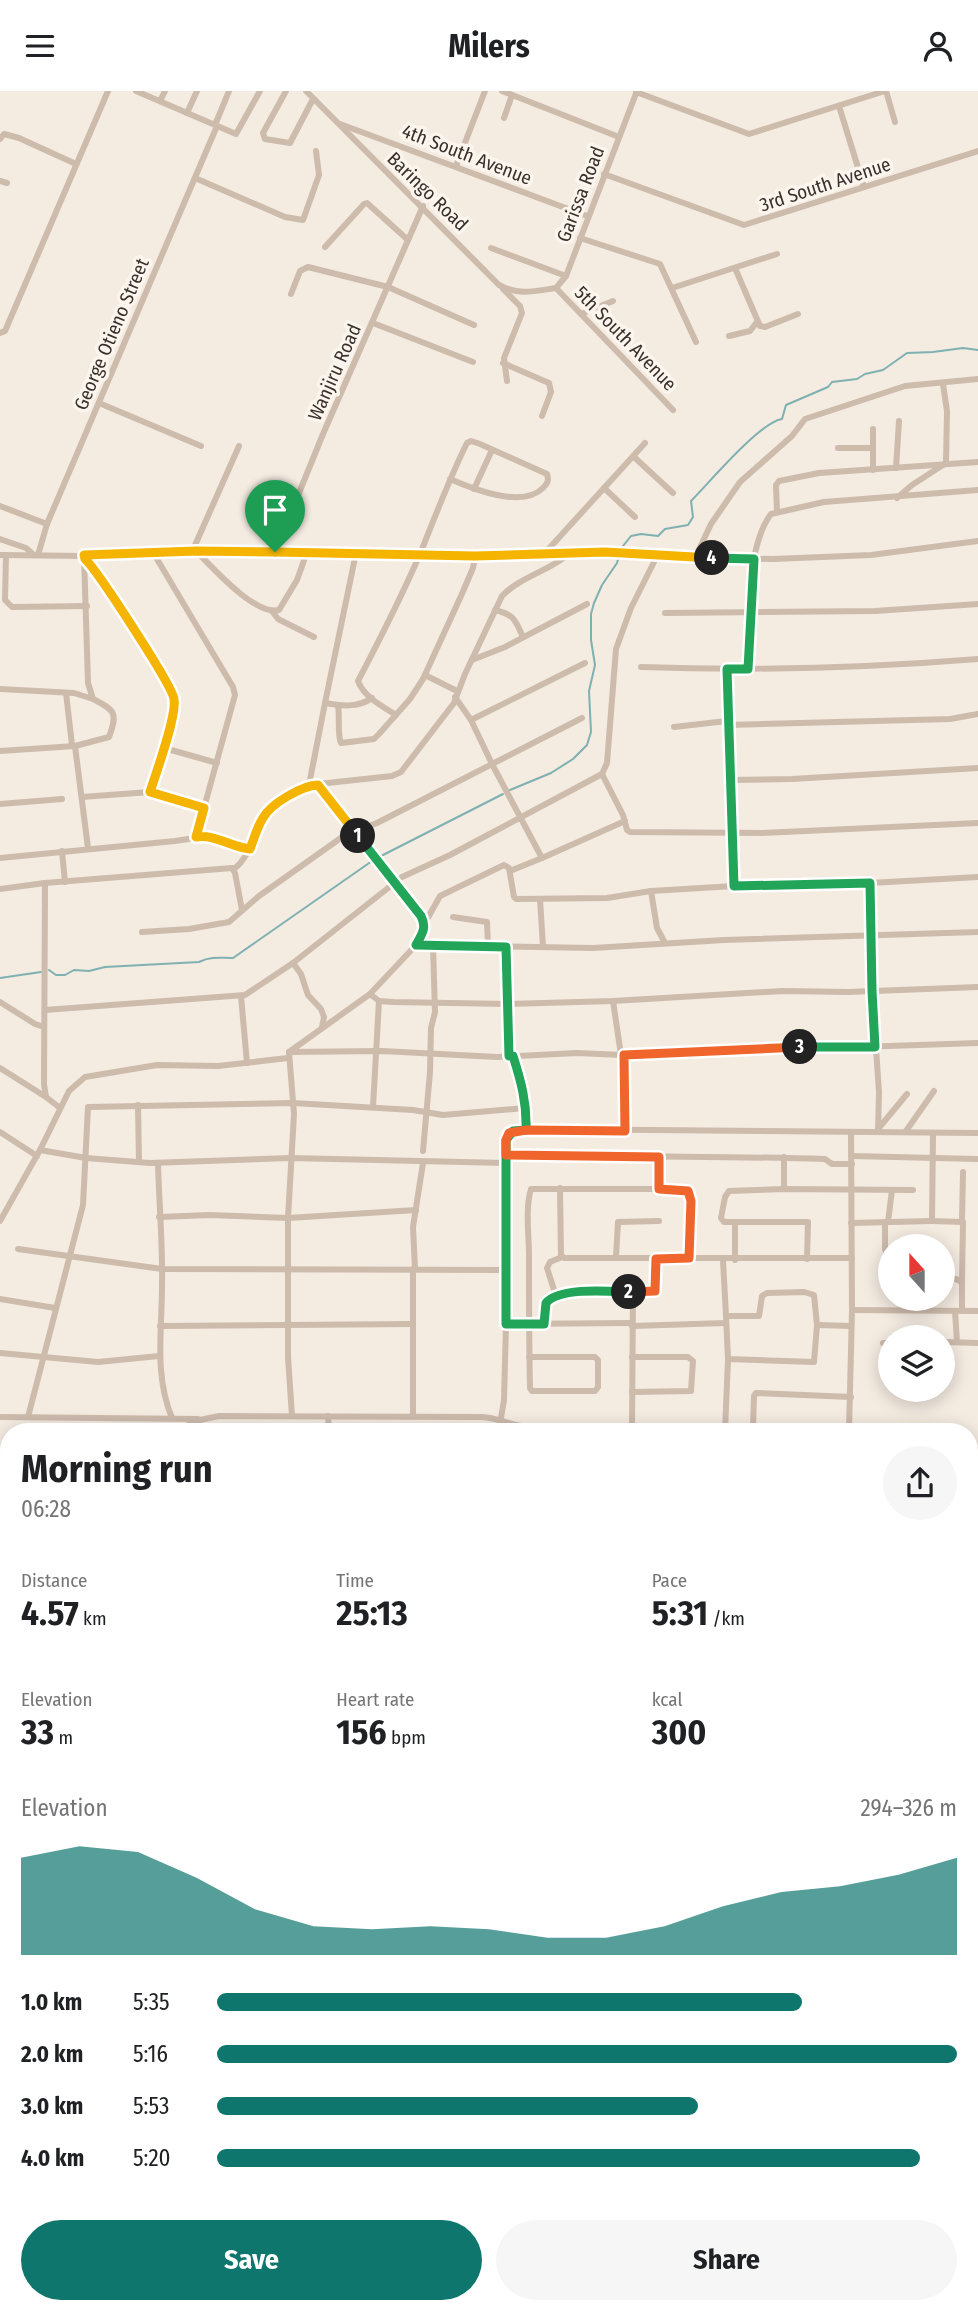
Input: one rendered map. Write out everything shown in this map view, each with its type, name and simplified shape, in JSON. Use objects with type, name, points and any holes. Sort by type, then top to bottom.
[{"type":"street","points":[[0,333],[5,331],[108,91]]},
{"type":"street","points":[[136,91],[236,134],[260,91]]},
{"type":"street","points":[[160,101],[165,91]]},
{"type":"street","points":[[187,113],[197,91]]},
{"type":"street","name":"George Otieno Street","points":[[36,555],[229,91]]},
{"type":"street","points":[[286,91],[263,133],[265,139],[290,143],[313,99]]},
{"type":"street","name":"Baringo Road","points":[[306,91],[423,206],[522,309],[503,363]]},
{"type":"street","points":[[456,166],[485,91]]},
{"type":"street","points":[[502,91],[618,137]]},
{"type":"street","points":[[637,91],[749,134],[885,91],[895,122]]},
{"type":"street","name":"Garissa Road","points":[[556,288],[566,276],[637,91]]},
{"type":"street","points":[[504,118],[512,95]]},
{"type":"street","points":[[839,106],[864,187]]},
{"type":"street","name":"4th South Avenue","points":[[335,122],[587,216]]},
{"type":"street","points":[[0,139],[4,134],[19,138],[76,164]]},
{"type":"street","points":[[195,178],[285,217],[303,220],[319,175],[316,151]]},
{"type":"street","name":"3rd South Avenue","points":[[604,174],[744,225],[978,151]]},
{"type":"street","points":[[326,247],[367,203],[408,240]]},
{"type":"street","name":"Wanjiru Road","points":[[275,552],[423,206]]},
{"type":"street","points":[[580,238],[656,262],[663,269],[696,342]]},
{"type":"street","points":[[491,248],[566,276]]},
{"type":"street","points":[[672,288],[777,254]]},
{"type":"street","points":[[291,294],[300,271],[308,267],[388,287],[474,325]]},
{"type":"street","points":[[735,268],[757,322],[765,327],[798,314]]},
{"type":"street","points":[[499,285],[518,293],[556,288]]},
{"type":"street","name":"5th South Avenue","points":[[556,288],[673,409]]},
{"type":"street","points":[[581,314],[612,301]]},
{"type":"street","points":[[729,336],[750,331],[757,322]]},
{"type":"street","points":[[373,323],[473,362]]},
{"type":"street","points":[[503,363],[506,381]]},
{"type":"street","points":[[503,363],[548,383],[551,392],[542,416]]},
{"type":"street","points":[[695,558],[711,524],[740,482],[792,436],[805,419],[905,386],[978,379]]},
{"type":"street","points":[[943,384],[947,411],[946,463]]},
{"type":"street","points":[[99,403],[201,446]]},
{"type":"street","points":[[896,468],[898,421]]},
{"type":"street","points":[[873,429],[873,470]]},
{"type":"street","points":[[396,715],[372,698],[360,687],[358,681],[419,555],[450,479],[468,441],[547,474],[548,482],[539,491],[524,497],[486,493],[450,479]]},
{"type":"street","points":[[544,554],[645,443]]},
{"type":"street","points":[[194,552],[239,446]]},
{"type":"street","points":[[838,448],[873,448]]},
{"type":"street","points":[[474,489],[492,450]]},
{"type":"street","points":[[634,457],[673,493]]},
{"type":"street","points":[[777,512],[776,485],[779,481],[819,473],[978,462]]},
{"type":"street","points":[[897,498],[946,463]]},
{"type":"street","points":[[604,488],[635,517]]},
{"type":"street","points":[[748,669],[754,559],[757,542],[771,514],[824,502],[978,490]]},
{"type":"street","points":[[0,506],[47,524]]},
{"type":"street","points":[[0,539],[26,548],[36,555]]},
{"type":"street","points":[[87,606],[12,607],[5,600],[3,555],[84,557],[194,552],[307,552],[475,556],[605,552],[754,559],[871,555],[978,541]]},
{"type":"street","points":[[194,552],[261,609],[272,611],[279,610],[288,597],[307,552]]},
{"type":"street","points":[[309,785],[356,553]]},
{"type":"street","points":[[154,554],[233,687],[235,700],[196,837]]},
{"type":"street","points":[[234,869],[246,859],[264,815],[309,785],[397,775],[450,708],[495,610],[507,592],[569,554]]},
{"type":"street","points":[[338,705],[341,743],[374,739],[410,699],[425,675],[469,577],[475,556]]},
{"type":"street","points":[[44,1010],[241,996],[258,988],[293,963],[409,873],[602,774],[607,763],[616,649],[631,608],[657,556]]},
{"type":"street","points":[[84,557],[88,683],[93,699]]},
{"type":"street","points":[[84,557],[136,633],[174,698],[164,748],[150,792]]},
{"type":"street","points":[[472,660],[523,638],[587,604]]},
{"type":"street","points":[[665,613],[911,610],[978,604]]},
{"type":"street","points":[[495,610],[513,617],[523,638]]},
{"type":"street","points":[[272,611],[278,619],[314,637]]},
{"type":"street","points":[[641,667],[748,669],[889,666],[978,659]]},
{"type":"street","points":[[471,720],[585,663]]},
{"type":"street","points":[[727,669],[734,886]]},
{"type":"street","points":[[425,675],[456,694],[542,858]]},
{"type":"street","points":[[0,689],[66,692],[93,699],[111,708],[114,717],[109,737],[74,745],[0,751]]},
{"type":"street","points":[[66,692],[88,848]]},
{"type":"street","points":[[325,703],[360,705],[372,698]]},
{"type":"street","points":[[674,727],[728,723],[950,719],[978,714]]},
{"type":"street","points":[[142,932],[224,924],[353,831],[377,823],[582,717]]},
{"type":"street","points":[[164,748],[217,763]]},
{"type":"street","points":[[731,780],[978,768]]},
{"type":"street","points":[[602,774],[630,832],[733,833],[978,823]]},
{"type":"street","points":[[318,785],[416,907],[425,923]]},
{"type":"street","points":[[82,797],[150,792],[204,808]]},
{"type":"street","points":[[0,804],[62,799]]},
{"type":"street","points":[[510,871],[625,821]]},
{"type":"street","points":[[0,858],[196,837],[213,837],[229,845],[250,849]]},
{"type":"street","points":[[62,851],[65,882]]},
{"type":"street","points":[[288,1055],[322,1027],[370,994],[416,945],[440,896],[496,867],[506,865],[510,871],[514,897],[540,899],[623,897],[650,891],[734,886],[978,877]]},
{"type":"street","points":[[0,889],[225,867],[234,869]]},
{"type":"street","points":[[234,869],[242,910]]},
{"type":"street","points":[[45,883],[46,1097]]},
{"type":"street","points":[[870,883],[872,991],[879,1092],[878,1130]]},
{"type":"street","points":[[650,891],[657,927],[665,943]]},
{"type":"street","points":[[540,899],[543,947]]},
{"type":"street","points":[[453,917],[488,922],[488,947]]},
{"type":"street","points":[[416,945],[593,948],[978,932]]},
{"type":"street","points":[[423,1151],[435,1003],[433,945]]},
{"type":"street","points":[[506,947],[511,1056],[526,1108],[526,1130]]},
{"type":"street","points":[[293,963],[301,974],[308,995],[323,1013],[322,1027]]},
{"type":"street","points":[[370,994],[379,1001],[508,1004],[613,1002],[783,991],[978,987]]},
{"type":"street","points":[[241,996],[247,1063]]},
{"type":"street","points":[[373,1107],[379,1001]]},
{"type":"street","points":[[0,1002],[44,1027]]},
{"type":"street","points":[[613,1002],[622,1055],[625,1131]]},
{"type":"street","points":[[0,1221],[73,1086],[93,1074],[158,1065],[205,1067],[288,1055],[377,1051],[431,1055],[622,1055],[978,1043]]},
{"type":"street","points":[[288,1055],[293,1103],[288,1218],[288,1327],[292,1416]]},
{"type":"street","points":[[0,1068],[60,1108]]},
{"type":"street","points":[[906,1132],[934,1091]]},
{"type":"street","points":[[878,1130],[907,1094]]},
{"type":"street","points":[[28,1417],[83,1205],[88,1107],[293,1103],[427,1111],[443,1115],[526,1108]]},
{"type":"street","points":[[138,1105],[139,1162]]},
{"type":"street","points":[[505,1423],[501,1418],[506,1324],[506,1140],[509,1133],[526,1130],[851,1133],[878,1130],[978,1133]]},
{"type":"street","points":[[0,1132],[38,1153],[159,1163],[290,1158],[423,1163],[729,1155],[825,1159],[832,1164],[852,1160],[978,1159]]},
{"type":"street","points":[[849,1423],[851,1133]]},
{"type":"street","points":[[932,1221],[933,1133]]},
{"type":"street","points":[[659,1157],[659,1189]]},
{"type":"street","points":[[784,1157],[784,1189]]},
{"type":"street","points":[[159,1163],[162,1269],[159,1356],[164,1396],[172,1418]]},
{"type":"street","points":[[413,1416],[413,1227],[423,1163]]},
{"type":"street","points":[[963,1172],[962,1282],[957,1342],[978,1343]]},
{"type":"street","points":[[529,1357],[595,1357],[598,1360],[598,1387],[595,1391],[530,1390],[529,1357],[529,1191],[533,1188],[685,1189],[690,1194],[689,1258]]},
{"type":"street","points":[[560,1188],[562,1257]]},
{"type":"street","points":[[887,1234],[892,1190]]},
{"type":"street","points":[[807,1259],[808,1222],[724,1221],[721,1218],[725,1197],[729,1191],[913,1191]]},
{"type":"street","points":[[159,1217],[210,1215],[288,1218],[416,1210]]},
{"type":"street","points":[[616,1257],[618,1221],[659,1221]]},
{"type":"street","points":[[851,1223],[962,1221]]},
{"type":"street","points":[[735,1223],[735,1260]]},
{"type":"street","points":[[18,1249],[162,1269],[505,1270]]},
{"type":"street","points":[[554,1296],[547,1268],[550,1262],[562,1257],[723,1260],[852,1258]]},
{"type":"street","points":[[544,1324],[546,1303],[554,1296],[567,1293],[652,1293],[656,1290],[656,1259]]},
{"type":"street","points":[[723,1260],[728,1359],[725,1423]]},
{"type":"street","points":[[956,1279],[962,1282]]},
{"type":"street","points":[[506,1324],[632,1324],[759,1317],[763,1294],[804,1291],[812,1293],[816,1299],[817,1325],[814,1362],[728,1359]]},
{"type":"street","points":[[632,1423],[633,1293]]},
{"type":"street","points":[[0,1301],[55,1308]]},
{"type":"street","points":[[852,1310],[978,1311]]},
{"type":"street","points":[[160,1326],[413,1324]]},
{"type":"street","points":[[817,1325],[851,1326]]},
{"type":"street","points":[[0,1353],[98,1362],[159,1356]]},
{"type":"street","points":[[632,1357],[688,1357],[693,1360],[694,1366],[691,1391],[632,1392]]},
{"type":"street","points":[[755,1423],[756,1393],[851,1397]]},
{"type":"street","points":[[193,1423],[219,1416],[501,1418]]},
{"type":"street","points":[[328,1416],[328,1423]]},
{"type":"street","points":[[0,1417],[200,1420]]},
{"type":"waterway","points":[[619,551],[631,536],[658,536],[665,529],[688,525],[693,517],[691,501],[748,442],[782,419],[786,405],[828,387],[832,382],[857,379],[865,374],[883,370],[907,353],[963,348],[978,350]]},
{"type":"waterway","points":[[510,790],[551,773],[573,759],[587,745],[591,732],[589,691],[595,665],[591,614],[602,585],[619,556]]},
{"type":"waterway","points":[[381,856],[503,794]]},
{"type":"waterway","points":[[49,970],[56,975],[65,975],[74,970],[89,971],[105,967],[233,958],[372,861]]},
{"type":"waterway","points":[[0,978],[41,972]]},
{"type":"route","points":[[275,552],[196,551],[84,555],[136,633],[174,698],[169,730],[150,792],[204,808],[196,837],[213,837],[229,845],[250,849],[267,812],[300,789],[318,785],[416,907],[425,923],[425,929],[416,945],[506,947],[509,1056],[513,1056],[523,1087],[527,1116],[526,1130],[513,1131],[506,1140],[505,1265],[506,1324],[544,1324],[546,1303],[554,1296],[567,1293],[652,1293],[656,1290],[656,1259],[689,1258],[690,1194],[685,1189],[659,1189],[659,1157],[506,1155],[506,1140],[509,1133],[513,1131],[519,1130],[526,1130],[625,1131],[624,1055],[875,1047],[870,883],[734,886],[727,669],[748,669],[754,559],[605,552],[475,556],[275,552]]}]
